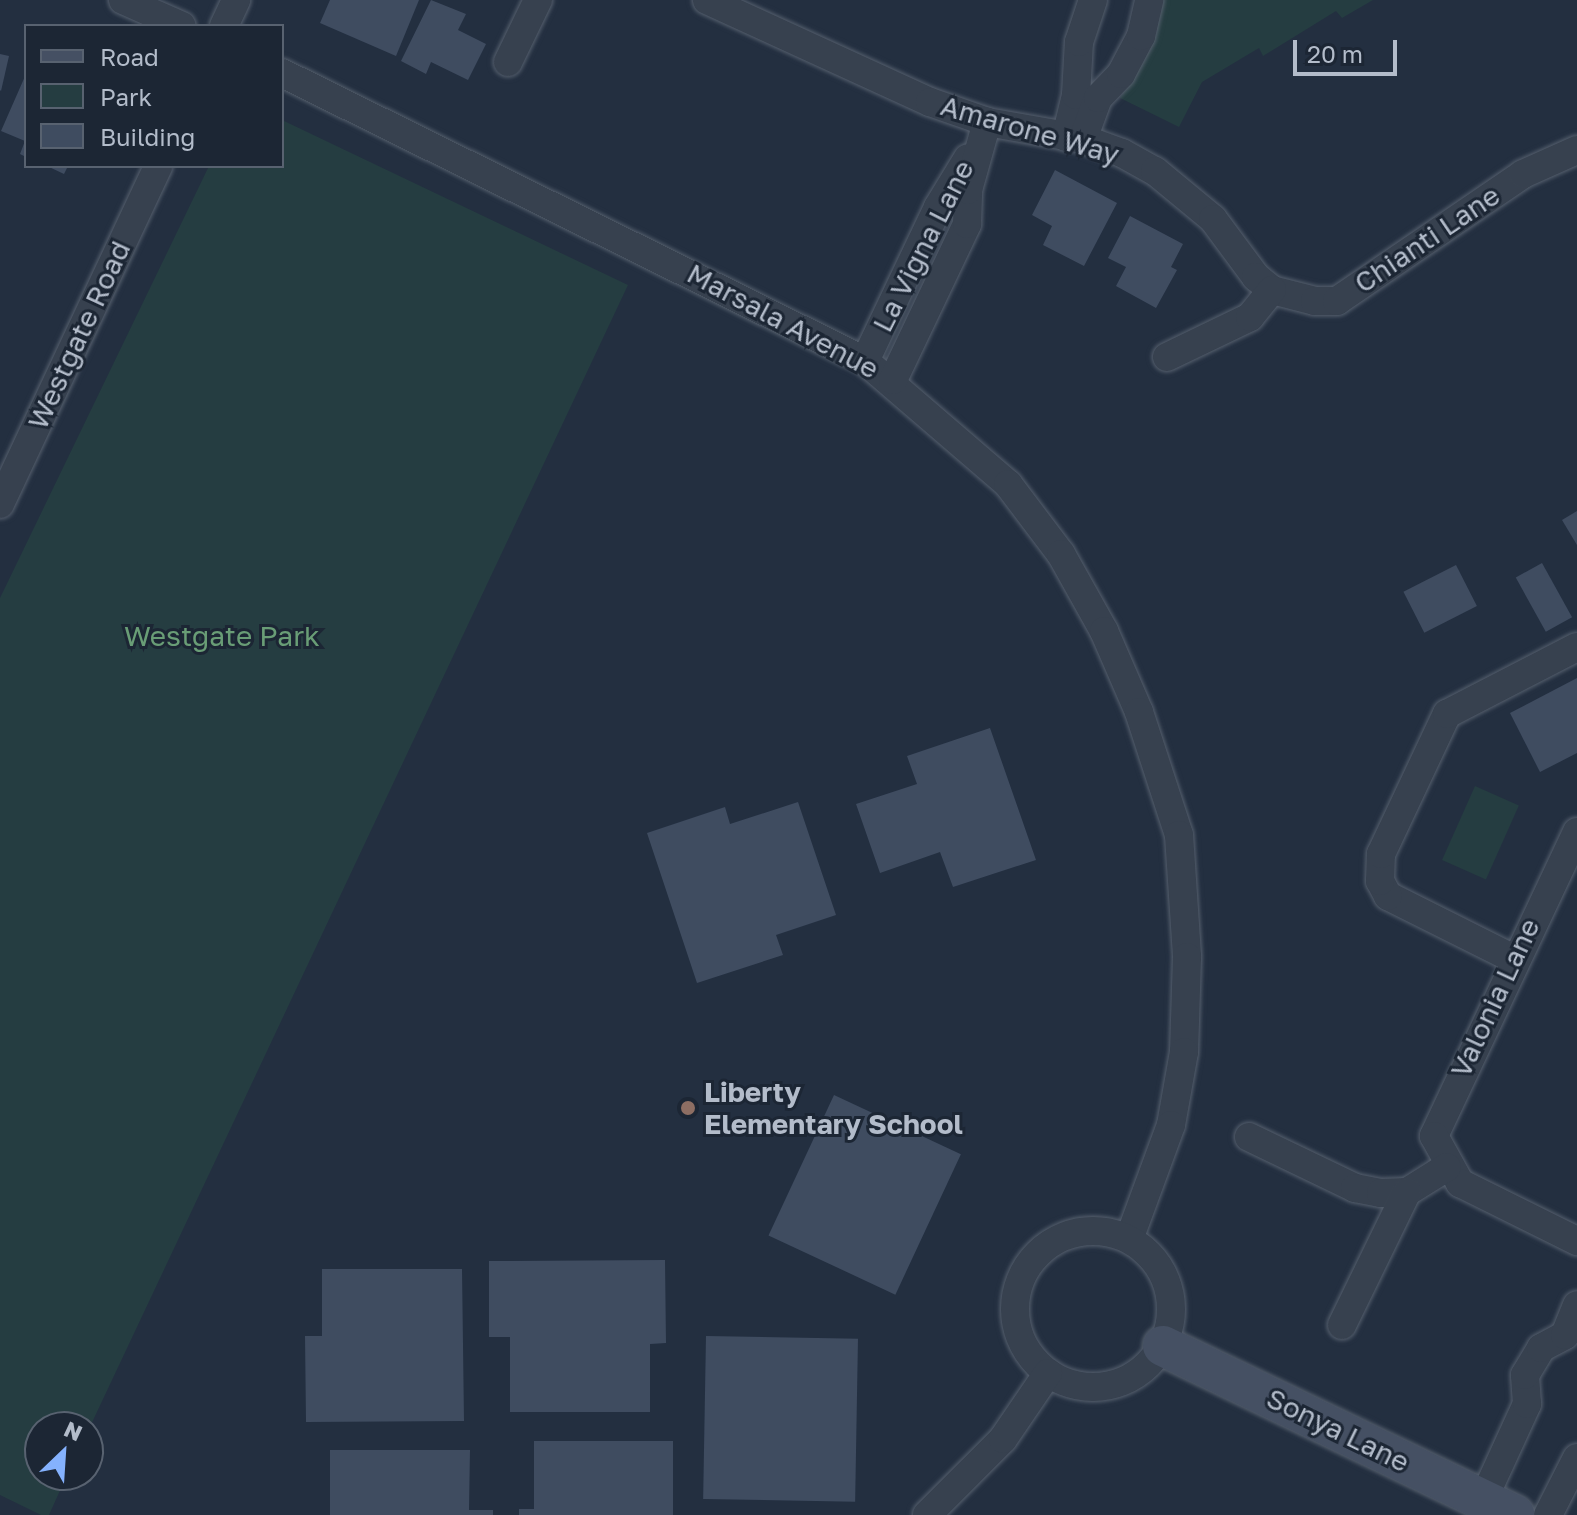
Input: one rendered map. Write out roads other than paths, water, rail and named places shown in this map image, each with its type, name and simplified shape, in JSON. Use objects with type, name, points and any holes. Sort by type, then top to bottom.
[{"type":"street","points":[[123,0],[177,24]]},
{"type":"street","points":[[225,24],[236,0]]},
{"type":"street","points":[[508,62],[538,0]]},
{"type":"street","name":"Amarone Way","points":[[707,0],[865,75],[987,122],[1075,138],[1133,159],[1183,193],[1213,219],[1256,277],[1272,290]]},
{"type":"street","points":[[1075,138],[1079,42],[1093,0]]},
{"type":"street","points":[[1075,138],[1098,98],[1121,74],[1141,36],[1149,0]]},
{"type":"street","name":"Marsala Avenue","points":[[284,74],[865,361],[893,380],[1008,484],[1061,554],[1104,631],[1139,712],[1179,835],[1187,957],[1184,1052],[1171,1125],[1129,1239]]},
{"type":"street","name":"La Vigna Lane","points":[[865,361],[938,207],[987,122]]},
{"type":"street","name":"La Vigna Lane","points":[[893,380],[967,224],[968,190],[987,122]]},
{"type":"street","name":"Chianti Lane","points":[[1272,290],[1306,300],[1337,301],[1523,174],[1577,150]]},
{"type":"street","name":"Westgate Road","points":[[0,504],[157,168]]},
{"type":"street","points":[[1167,357],[1250,317],[1272,290]]},
{"type":"street","points":[[1514,959],[1388,896],[1380,881],[1381,854],[1447,714],[1577,647]]},
{"type":"street","name":"Valonia Lane","points":[[1447,1167],[1434,1136],[1439,1117],[1577,832]]},
{"type":"street","points":[[1249,1137],[1355,1188],[1407,1192]]},
{"type":"street","points":[[1342,1325],[1407,1192],[1447,1167],[1471,1189],[1577,1241]]},
{"type":"street","points":[[1087,1230],[1129,1239],[1156,1261],[1167,1280],[1173,1307],[1163,1346],[1125,1382],[1098,1388],[1063,1382],[1048,1373],[1024,1348],[1016,1326],[1017,1285],[1030,1261],[1050,1242],[1087,1230]]},
{"type":"street","points":[[1498,1508],[1527,1404],[1525,1375],[1541,1348],[1571,1338],[1577,1305]]},
{"type":"street","name":"Sonya Lane","points":[[1163,1346],[1498,1508]]},
{"type":"street","points":[[927,1515],[1003,1439],[1048,1373]]},
{"type":"street","points":[[1548,1515],[1577,1458]]},
{"type":"place","name":"Liberty Elementary School","points":[[688,1108]]},
{"type":"park label","name":"Westgate Park","points":[[222,636]]}]
